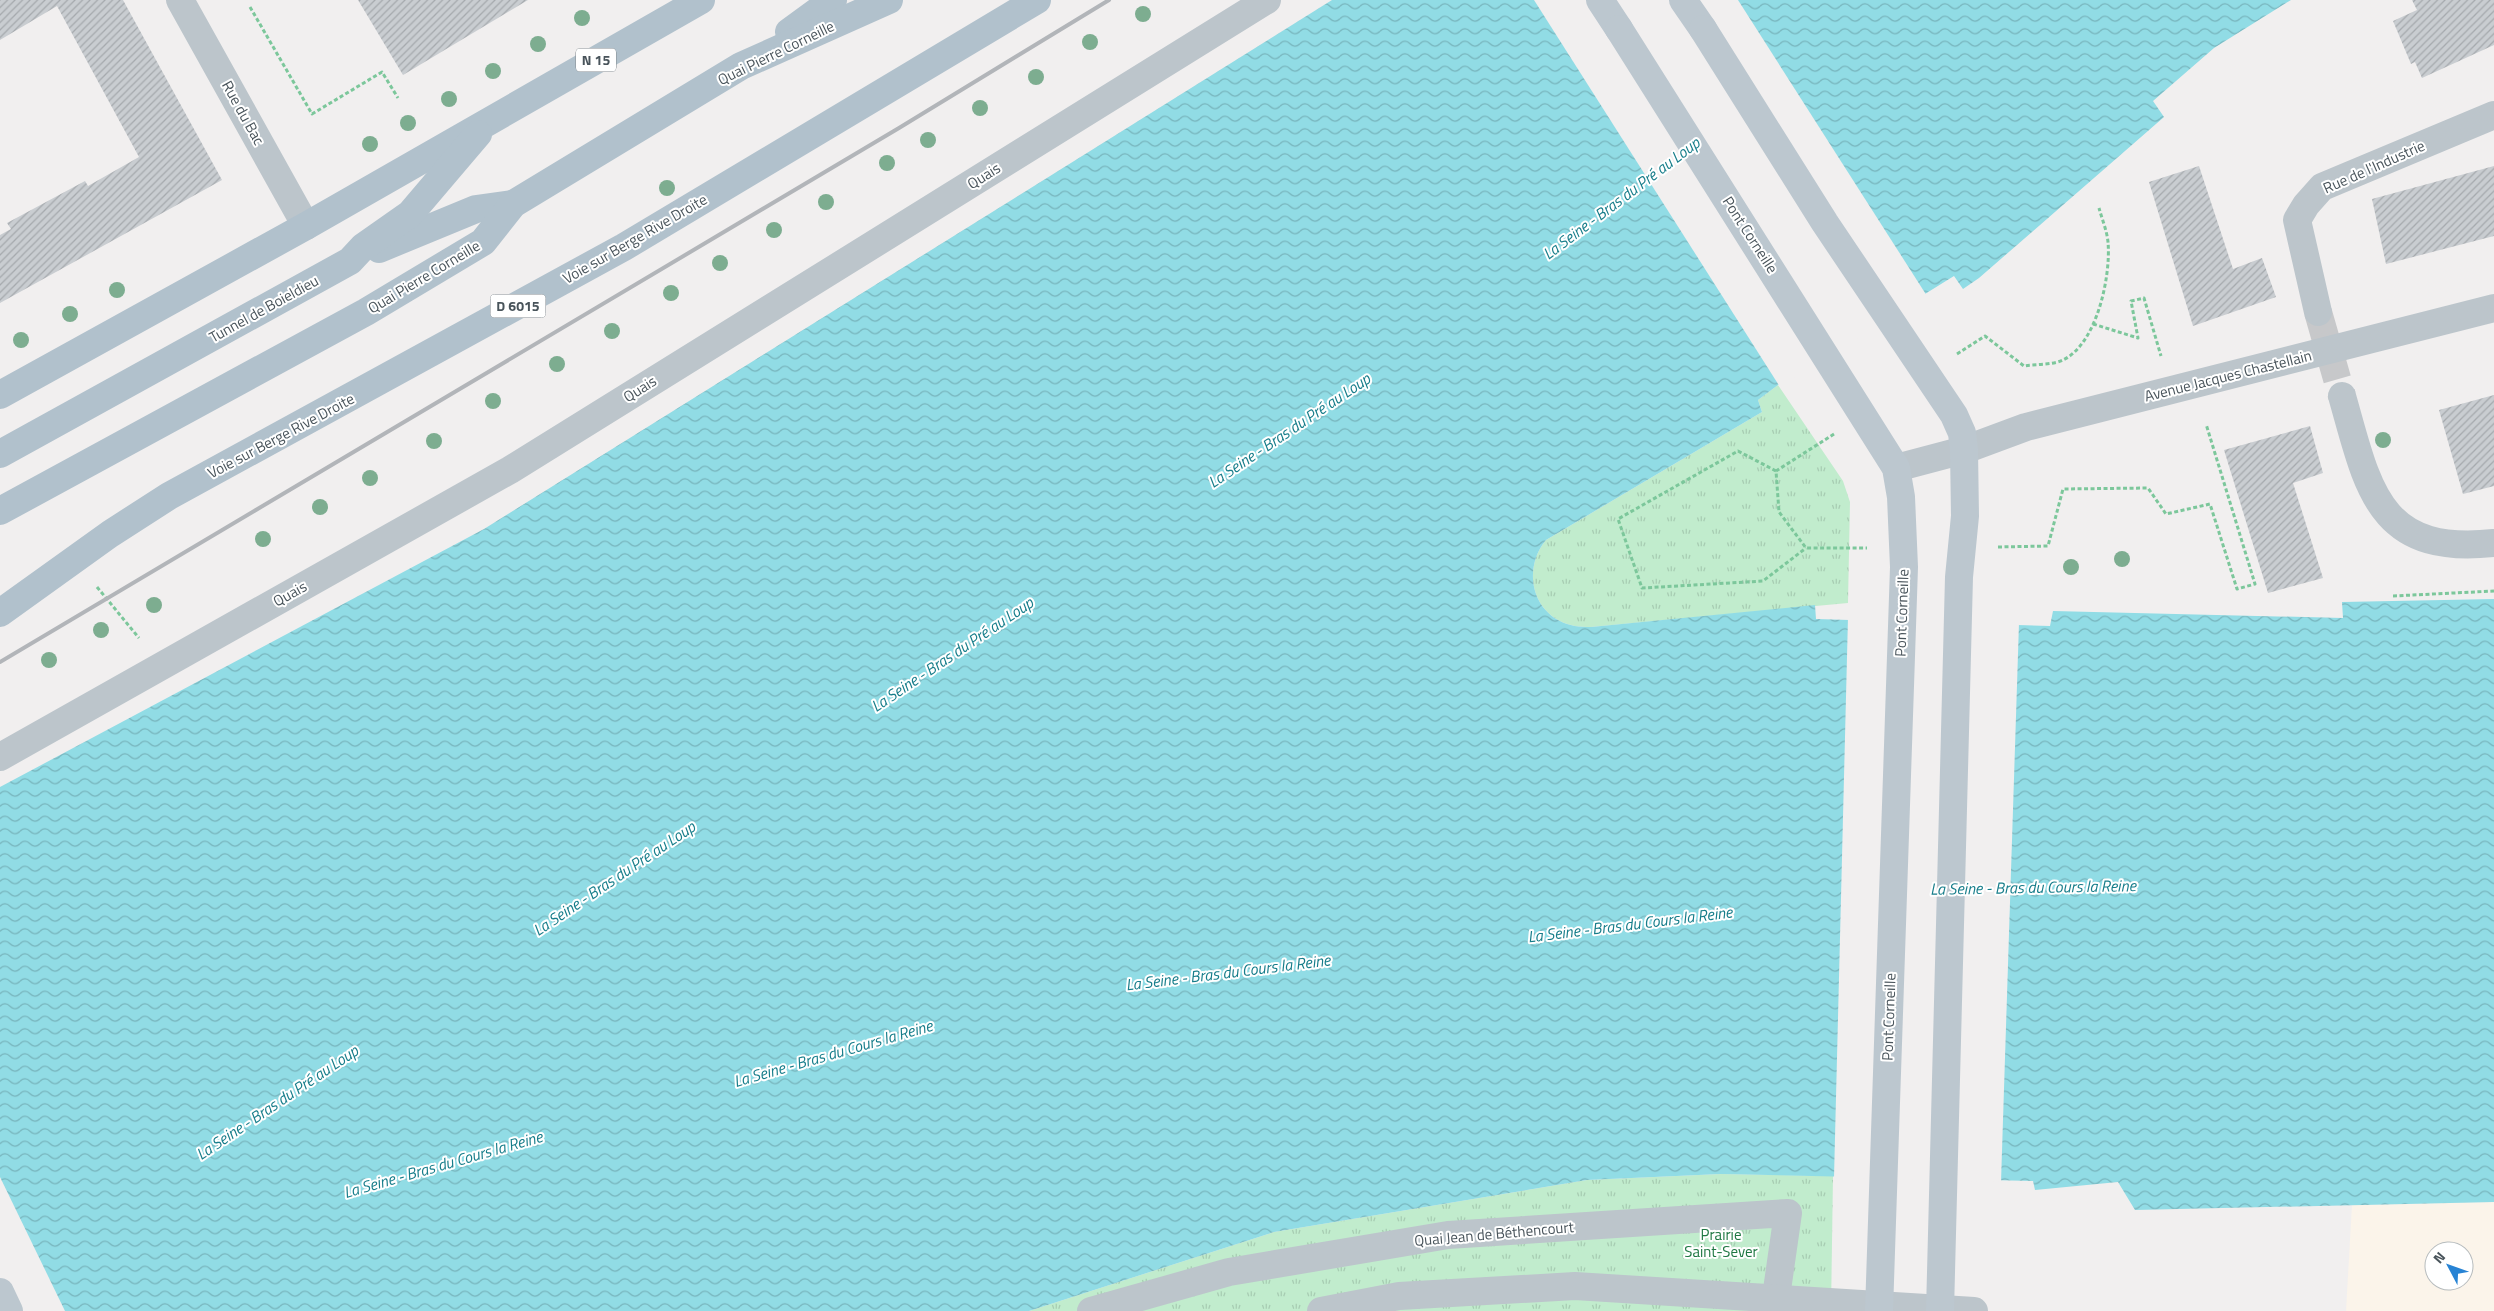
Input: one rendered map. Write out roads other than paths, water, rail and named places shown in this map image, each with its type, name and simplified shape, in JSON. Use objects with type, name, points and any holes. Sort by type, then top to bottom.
[{"type":"main road","name":"N 15","points":[[491,119],[701,0]]},
{"type":"main road","points":[[741,66],[833,0]]},
{"type":"main road","name":"Quai Pierre Corneille","points":[[0,511],[366,312],[483,242],[513,204],[741,66],[889,0]]},
{"type":"main road","name":"Voie sur Berge Rive Droite","points":[[0,612],[169,496],[624,247],[1037,0]]},
{"type":"main road","name":"Pont Corneille","points":[[1600,0],[1896,468],[1901,497],[1904,567],[1879,1311]]},
{"type":"main road","points":[[1683,0],[1825,223],[1954,415],[1962,432],[1965,516],[1959,577],[1940,1311]]},
{"type":"main road","points":[[0,395],[306,226],[491,119]]},
{"type":"main road","name":"Tunnel de Boieldieu","points":[[0,454],[350,261],[363,247],[410,214],[491,119]]},
{"type":"main road","points":[[350,261],[476,209],[513,204]]},
{"type":"main road","points":[[0,1292],[9,1311]]},
{"type":"street","name":"Quais","points":[[0,758],[510,470],[1267,0]]},
{"type":"street","name":"Rue du Bac","points":[[189,3],[306,226]]},
{"type":"street","name":"Rue de l'Industrie","points":[[2318,312],[2297,220],[2306,205],[2322,187],[2494,115]]},
{"type":"street","name":"Avenue Jacques Chastellain","points":[[1896,468],[1964,450],[2026,428],[2494,308]]},
{"type":"street","points":[[2342,396],[2365,479],[2376,500],[2392,519],[2412,533],[2438,542],[2471,546],[2494,543]]},
{"type":"street","name":"Quai Jean de Béthencourt","points":[[1091,1311],[1229,1272],[1448,1235],[1788,1213],[1776,1297]]},
{"type":"street","points":[[1320,1311],[1399,1296],[1575,1286],[1776,1297],[1974,1311]]},
{"type":"water","points":[[1332,0],[2291,0],[2214,48],[2153,101],[2164,117],[1979,278],[1963,289],[1954,276],[1778,385],[1758,400],[1762,412],[1546,540],[1539,550],[1535,561],[1533,572],[1534,584],[1536,595],[1550,614],[1567,624],[1587,627],[1815,605],[1816,619],[2050,626],[2053,611],[2343,618],[2342,602],[2494,599],[2494,1202],[2135,1210],[2118,1182],[2035,1190],[2033,1181],[1721,1174],[1587,1180],[1274,1232],[1029,1311],[0,1311],[0,787],[484,529]]},
{"type":"tunnel","points":[[2318,312],[2342,396]]},
{"type":"railway","points":[[0,662],[899,128],[1109,0]]},
{"type":"water label","name":"La Seine - Bras du Pré au Loup","points":[[1621,198]]},
{"type":"water label","name":"La Seine - Bras du Pré au Loup","points":[[1289,430]]},
{"type":"water label","name":"La Seine - Bras du Pré au Loup","points":[[952,654]]},
{"type":"water label","name":"La Seine - Bras du Pré au Loup","points":[[614,878]]},
{"type":"water label","name":"La Seine - Bras du Cours la Reine","points":[[2033,887]]},
{"type":"water label","name":"La Seine - Bras du Cours la Reine","points":[[1630,924]]},
{"type":"water label","name":"La Seine - Bras du Cours la Reine","points":[[1228,972]]},
{"type":"water label","name":"La Seine - Bras du Cours la Reine","points":[[833,1053]]},
{"type":"water label","name":"La Seine - Bras du Pré au Loup","points":[[277,1102]]},
{"type":"water label","name":"La Seine - Bras du Cours la Reine","points":[[443,1164]]},
{"type":"park label","name":"Prairie Saint-Sever","points":[[1721,1244]]}]
